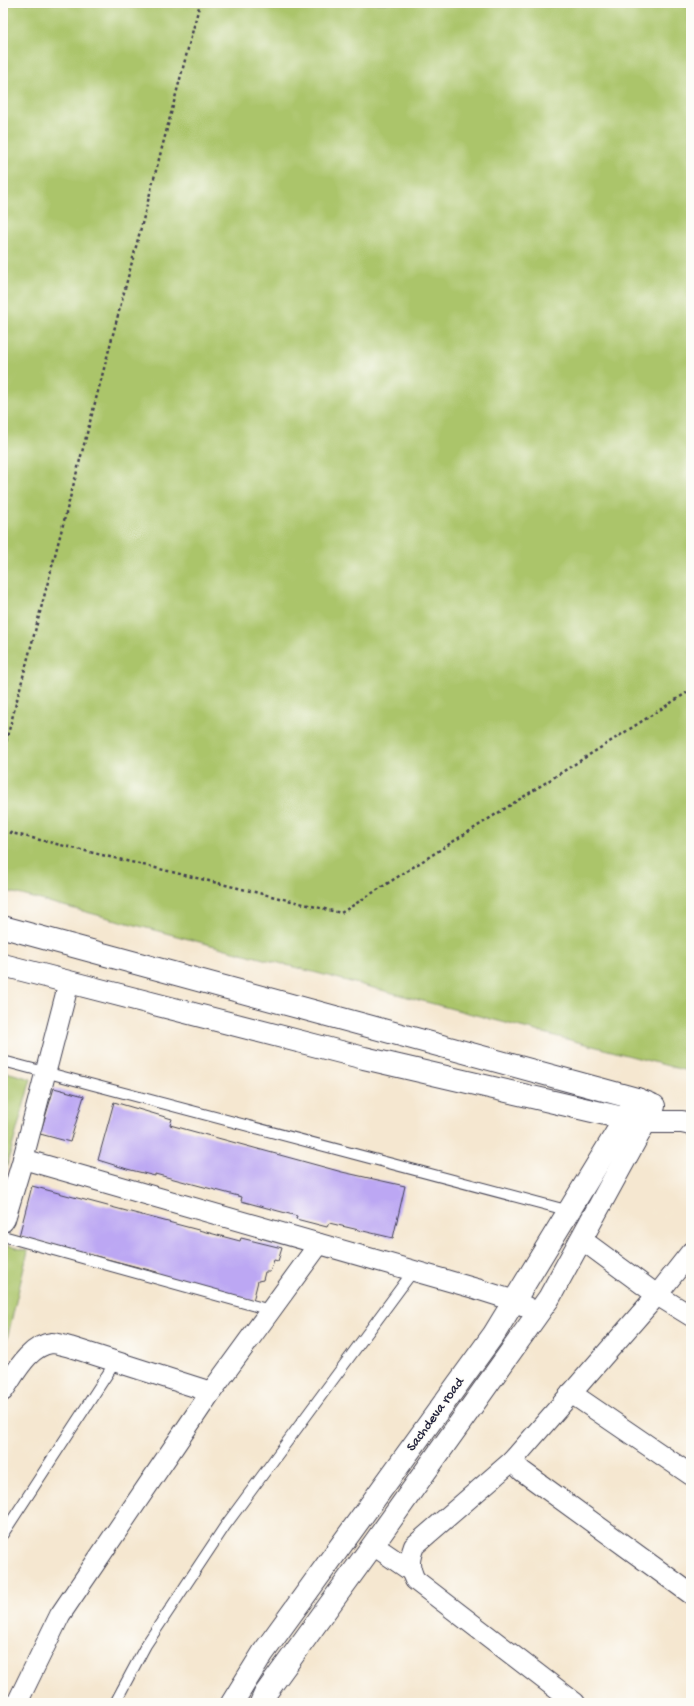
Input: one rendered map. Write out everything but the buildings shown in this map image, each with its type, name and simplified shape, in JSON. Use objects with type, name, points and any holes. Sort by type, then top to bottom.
[{"type":"street","points":[[3,927],[641,1112],[686,1123]]},
{"type":"street","points":[[3,965],[364,1058],[641,1112]]},
{"type":"street","points":[[3,1222],[23,1159],[69,982]]},
{"type":"street","name":"Sachdeva road","points":[[232,1703],[263,1653],[494,1334],[570,1211],[641,1112]]},
{"type":"street","name":"Sachdeva road","points":[[261,1703],[265,1694],[549,1298],[581,1239],[641,1112]]},
{"type":"street","points":[[23,1159],[414,1270],[515,1301],[538,1313]]},
{"type":"street","points":[[581,1239],[657,1295],[691,1316]]},
{"type":"street","points":[[17,1703],[60,1615],[211,1392],[319,1244]]},
{"type":"street","points":[[575,1703],[415,1580],[411,1571],[409,1559],[414,1546],[512,1461],[657,1295],[691,1252]]},
{"type":"street","points":[[3,1391],[28,1357],[39,1347],[52,1343],[116,1361],[211,1392]]},
{"type":"street","points":[[572,1393],[691,1475]]},
{"type":"street","points":[[512,1461],[522,1471],[691,1594]]},
{"type":"street","points":[[373,1545],[411,1571]]},
{"type":"lane","points":[[3,1061],[570,1211]]},
{"type":"lane","points":[[3,1236],[270,1310]]},
{"type":"lane","points":[[115,1703],[146,1646],[225,1526],[414,1270]]},
{"type":"lane","points":[[3,1534],[116,1361]]},
{"type":"path","points":[[3,753],[200,3]]},
{"type":"path","points":[[3,831],[341,914],[691,690]]},
{"type":"green space","points":[[3,3],[691,3],[691,1072],[3,890]]},
{"type":"green space","points":[[3,1071],[31,1079],[3,1180]]},
{"type":"green space","points":[[3,1244],[28,1251],[3,1356]]}]
